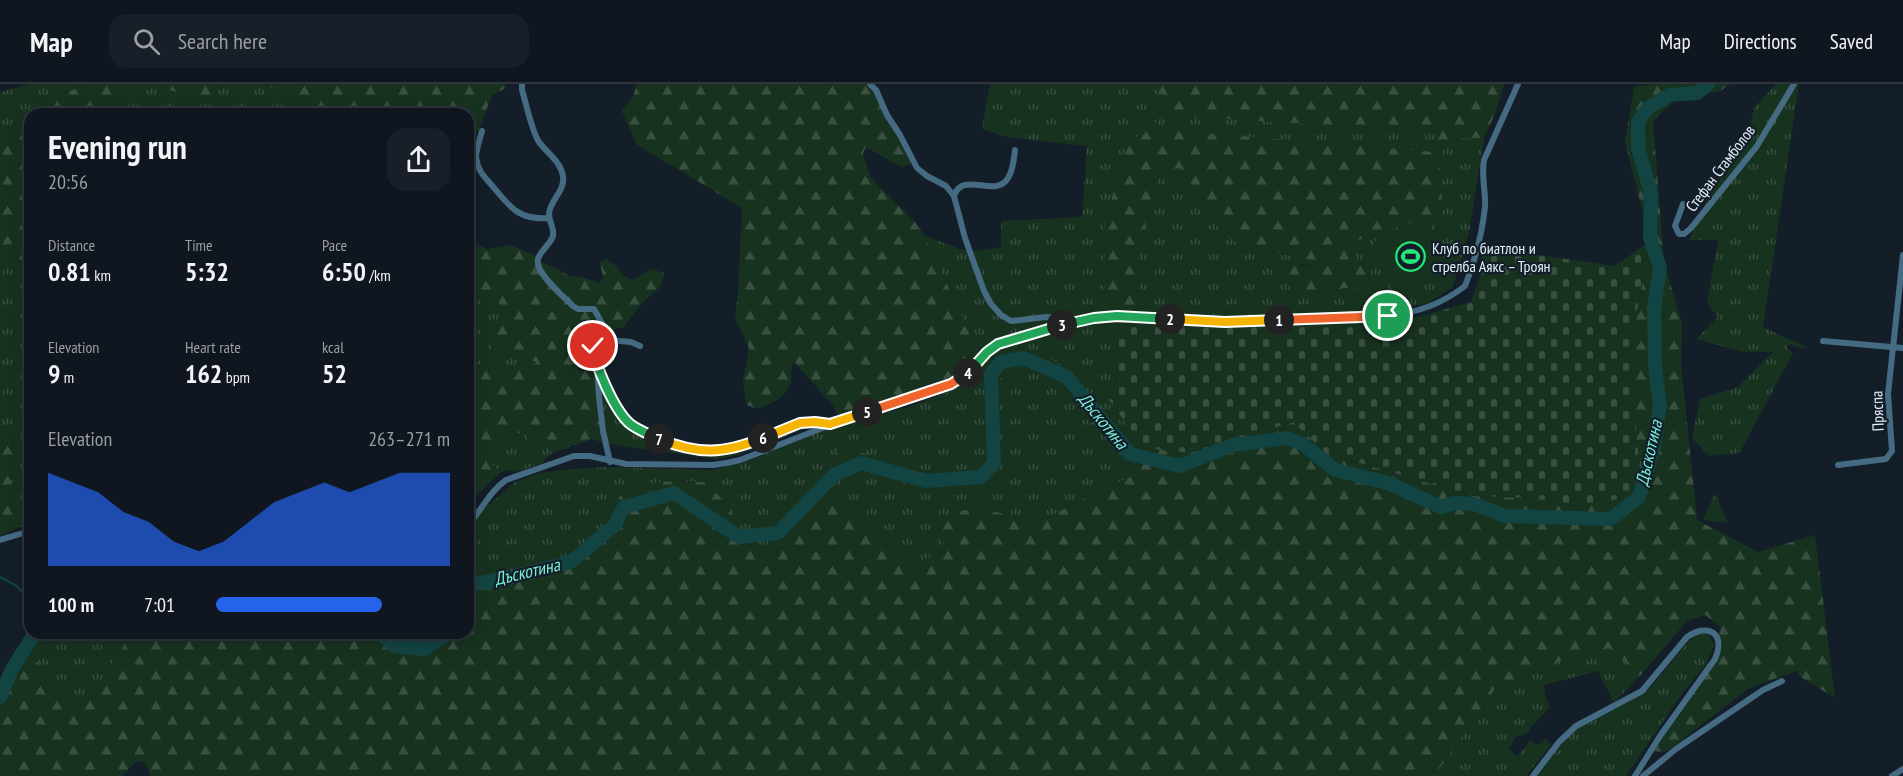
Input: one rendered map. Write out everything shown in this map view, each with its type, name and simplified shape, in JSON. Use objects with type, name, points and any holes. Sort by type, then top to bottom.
[{"type":"street","points":[[522,84],[538,141],[562,171],[563,182],[550,207],[552,237],[538,258],[538,266],[543,275],[573,306],[578,309],[594,309],[603,325],[593,346],[597,364],[603,430],[610,462]]},
{"type":"street","points":[[870,84],[876,90],[887,115],[917,168],[946,186],[954,196],[965,238],[991,304],[1001,315],[1011,321],[1046,316],[1063,318],[1072,323]]},
{"type":"street","points":[[474,517],[493,491],[506,480],[574,456],[590,456],[626,464],[713,465],[740,460],[830,424],[951,384],[966,375],[987,352],[998,344],[1094,318],[1117,316],[1225,322],[1407,314],[1435,306],[1465,286],[1478,247],[1485,205],[1482,168],[1484,160],[1518,84]]},
{"type":"street","name":"Стефан Стамболов","points":[[1683,204],[1675,226],[1678,234],[1684,234],[1691,228],[1757,146],[1794,84]]},
{"type":"street","points":[[482,131],[476,154],[483,176],[502,200],[518,214],[534,219],[549,218]]},
{"type":"street","points":[[954,196],[957,188],[967,184],[991,186],[1005,182],[1010,176],[1016,150]]},
{"type":"street","name":"Пряспа","points":[[1838,465],[1886,459],[1892,451],[1888,394],[1903,255]]},
{"type":"street","points":[[640,346],[631,342],[609,340],[601,346],[597,364],[618,409],[629,423],[649,435],[678,446],[704,452],[732,449],[800,423],[830,424]]},
{"type":"street","points":[[1823,341],[1903,348]]},
{"type":"street","points":[[0,540],[24,533]]},
{"type":"street","points":[[1533,776],[1568,732],[1631,699],[1642,691],[1687,637],[1703,629],[1711,631],[1719,643],[1715,659],[1660,736],[1635,776]]},
{"type":"street","points":[[1643,776],[1686,742],[1763,690],[1782,681]]},
{"type":"street","points":[[1892,776],[1903,770]]},
{"type":"green space","points":[[30,84],[90,84],[63,92],[48,100],[46,108],[24,108],[24,135],[0,141],[0,92]]},
{"type":"green space","points":[[90,84],[132,84],[117,108],[46,108],[48,100],[53,96]]},
{"type":"green space","points":[[132,84],[154,84],[203,102],[208,100],[223,84],[265,84],[279,91],[297,108],[117,108]]},
{"type":"green space","points":[[154,84],[223,84],[208,100],[203,102]]},
{"type":"green space","points":[[265,84],[505,84],[506,88],[492,95],[479,130],[474,137],[474,108],[297,108],[279,91]]},
{"type":"green space","points":[[637,84],[866,84],[873,88],[912,164],[901,167],[866,147],[863,153],[870,177],[915,222],[925,236],[979,354],[953,376],[840,418],[832,404],[794,362],[790,385],[781,397],[771,404],[760,407],[746,405],[743,381],[749,348],[735,318],[742,208],[636,144],[622,111],[633,97]]},
{"type":"green space","points":[[990,84],[1158,84],[1164,115],[1438,132],[1435,152],[1152,129],[1159,120],[1125,147],[1105,300],[1113,312],[1077,318],[1036,329],[993,343],[979,354],[925,236],[969,252],[1001,247],[1001,221],[1082,217],[1087,146],[1007,137],[982,129]]},
{"type":"green space","points":[[1158,84],[1504,84],[1495,114],[1484,138],[1443,141],[1438,148],[1443,212],[1349,243],[1356,258],[1370,275],[1363,289],[1345,288],[1306,295],[1297,294],[1287,284],[1288,266],[1319,265],[1300,257],[1253,248],[1236,242],[1225,234],[1210,217],[1181,168],[1164,168],[1159,173],[1139,246],[1137,275],[1141,315],[1113,312],[1105,300],[1105,225],[1125,147],[1161,118],[1165,112]],"holes":[[[1164,115],[1438,132],[1435,152],[1153,129]]]},
{"type":"green space","points":[[1651,84],[1731,84],[1720,91],[1676,99],[1653,121],[1664,262],[1682,324],[1681,363],[1697,520],[1758,552],[1815,535],[1835,698],[1799,676],[1797,671],[1749,688],[1666,752],[1652,751],[1717,655],[1720,626],[1705,615],[1687,621],[1640,676],[1609,648],[1571,657],[1495,689],[1437,772],[1417,769],[1394,776],[151,776],[145,763],[137,761],[122,776],[0,776],[0,680],[24,638],[37,639],[30,652],[33,658],[45,669],[59,693],[77,700],[91,697],[127,639],[474,639],[474,572],[491,572],[514,580],[524,574],[562,572],[596,540],[622,493],[639,486],[657,482],[705,482],[728,505],[747,542],[769,554],[790,544],[806,516],[818,483],[836,452],[847,447],[880,459],[901,473],[917,480],[960,486],[976,480],[989,468],[991,454],[988,428],[990,368],[1009,358],[1050,359],[1069,368],[1087,396],[1112,425],[1144,448],[1259,432],[1294,422],[1326,453],[1472,496],[1534,498],[1578,506],[1633,402],[1630,348],[1650,241],[1625,142],[1634,87]],"holes":[[[1032,368],[1049,371],[1067,379],[1073,396],[1089,422],[1123,450],[1137,474],[1051,516],[1024,521],[980,508],[953,512],[939,526],[945,550],[916,564],[897,561],[876,530],[857,512],[824,494],[825,481],[843,452],[847,452],[918,490],[942,489],[956,494],[976,488],[988,481],[996,464],[999,446],[994,407],[994,384],[1007,373]]]},
{"type":"green space","points":[[1776,84],[1799,84],[1763,327],[1806,347],[1803,349],[1790,344],[1786,347],[1793,353],[1741,450],[1738,453],[1709,456],[1692,438],[1700,399],[1738,387],[1773,352],[1743,352],[1696,339],[1718,317],[1707,303],[1718,240],[1689,240],[1709,195],[1747,140],[1754,108]]},
{"type":"green space","points":[[24,135],[24,279],[13,243],[0,247],[0,141]]},
{"type":"green space","points":[[1484,138],[1469,233],[1453,287],[1427,304],[1298,318],[1179,319],[1141,315],[1137,275],[1139,246],[1159,173],[1164,168],[1181,168],[1200,203],[1257,249],[1310,259],[1320,266],[1300,264],[1306,295],[1345,288],[1363,289],[1370,275],[1356,258],[1348,243],[1443,212],[1438,148],[1443,141]]},
{"type":"green space","name":"Клуб по биатлон и стрелба Аякс – Троян","points":[[1429,222],[1448,273],[1393,293],[1374,241]]},
{"type":"green space","points":[[1650,241],[1630,348],[1642,488],[1618,499],[1578,506],[1534,498],[1472,496],[1326,453],[1293,422],[1191,453],[1144,448],[1107,397],[1115,374],[1120,321],[1133,320],[1181,326],[1263,325],[1417,317],[1471,302],[1481,273],[1483,247],[1615,266]]},
{"type":"green space","points":[[13,243],[24,278],[24,426],[19,428],[0,423],[0,247]]},
{"type":"green space","points":[[474,243],[487,249],[510,245],[532,254],[570,276],[582,277],[599,283],[603,277],[600,263],[606,259],[633,280],[651,269],[664,273],[661,286],[641,304],[624,327],[607,331],[594,347],[594,373],[608,444],[592,439],[552,453],[546,439],[528,440],[527,431],[489,441],[485,459],[501,472],[474,498],[474,371],[526,370],[537,362],[490,351],[498,325],[500,304],[485,293],[474,291]]},
{"type":"green space","points":[[474,290],[488,294],[500,304],[498,325],[490,351],[537,362],[526,370],[474,371]]},
{"type":"green space","points":[[1120,321],[1115,374],[1107,397],[1144,448],[1112,425],[1087,396],[1069,368],[1050,359],[1009,358],[990,369],[988,428],[991,454],[989,468],[976,480],[960,486],[917,480],[863,453],[847,448],[836,452],[818,483],[806,516],[790,544],[768,554],[747,542],[728,505],[705,482],[675,481],[639,486],[611,511],[603,530],[586,551],[562,572],[524,574],[514,580],[491,572],[474,572],[474,519],[483,507],[490,504],[515,482],[540,473],[572,469],[606,467],[711,470],[735,465],[828,428],[911,406],[948,392],[965,383],[997,347],[1068,326]]},
{"type":"green space","points":[[1032,368],[1049,371],[1067,379],[1073,396],[1089,422],[1123,450],[1137,475],[1078,501],[1051,516],[1024,521],[1008,515],[916,564],[897,561],[876,530],[823,494],[825,482],[843,452],[847,452],[918,490],[942,489],[956,494],[988,481],[999,446],[994,407],[994,384],[1011,372]]},
{"type":"green space","points":[[594,373],[619,416],[625,422],[665,443],[689,451],[703,452],[744,447],[795,427],[812,426],[738,455],[717,459],[608,444]]},
{"type":"green space","points":[[0,423],[19,428],[24,426],[24,437],[17,436],[13,439],[12,506],[24,516],[24,526],[0,536]]},
{"type":"green space","points":[[527,431],[546,439],[552,453],[542,463],[517,472],[509,470],[501,472],[484,459],[488,441]]},
{"type":"green space","points":[[17,436],[24,437],[24,516],[12,506],[13,439]]},
{"type":"green space","points":[[1715,493],[1728,523],[1703,520]]},
{"type":"green space","points":[[1707,633],[1714,644],[1706,665],[1684,691],[1626,776],[1534,776],[1555,748],[1578,727],[1627,703],[1649,689],[1694,635]]},
{"type":"green space","points":[[37,639],[127,639],[91,697],[77,700],[59,693],[45,669],[30,652]]},
{"type":"green space","points":[[1609,648],[1640,676],[1614,703],[1598,671],[1544,685],[1550,707],[1528,733],[1516,737],[1509,748],[1517,757],[1530,741],[1538,745],[1545,739],[1552,744],[1526,776],[1394,776],[1417,769],[1437,772],[1495,689],[1571,657]]},
{"type":"waterway","name":"Дъскотина","points":[[474,584],[571,562],[614,526],[624,507],[674,493],[739,537],[778,533],[834,475],[861,463],[926,481],[981,477],[994,463],[991,374],[1001,362],[1023,358],[1067,377],[1130,454],[1180,466],[1233,445],[1287,438],[1303,444],[1335,470],[1388,483],[1441,507],[1454,503],[1474,504],[1505,516],[1611,519],[1639,497],[1654,446],[1660,406],[1655,367],[1654,308],[1660,268],[1650,238],[1651,193],[1638,148],[1638,122],[1648,108],[1669,95],[1697,93],[1708,84]]},
{"type":"waterway","points":[[0,577],[17,586],[24,595]]},
{"type":"waterway","name":"Дъскотина","points":[[0,697],[12,669],[31,639]]},
{"type":"waterway","name":"Дъскотина","points":[[387,639],[394,646],[424,649],[439,639]]},
{"type":"place","name":"Клуб по биатлон и стрелба Аякс – Троян","points":[[1411,257]]},
{"type":"route","points":[[593,346],[597,364],[609,390],[618,409],[629,423],[649,435],[678,446],[704,452],[732,449],[800,423],[830,424],[908,399],[962,379],[987,352],[998,344],[1020,336],[1094,318],[1117,316],[1225,322],[1388,316]]}]
